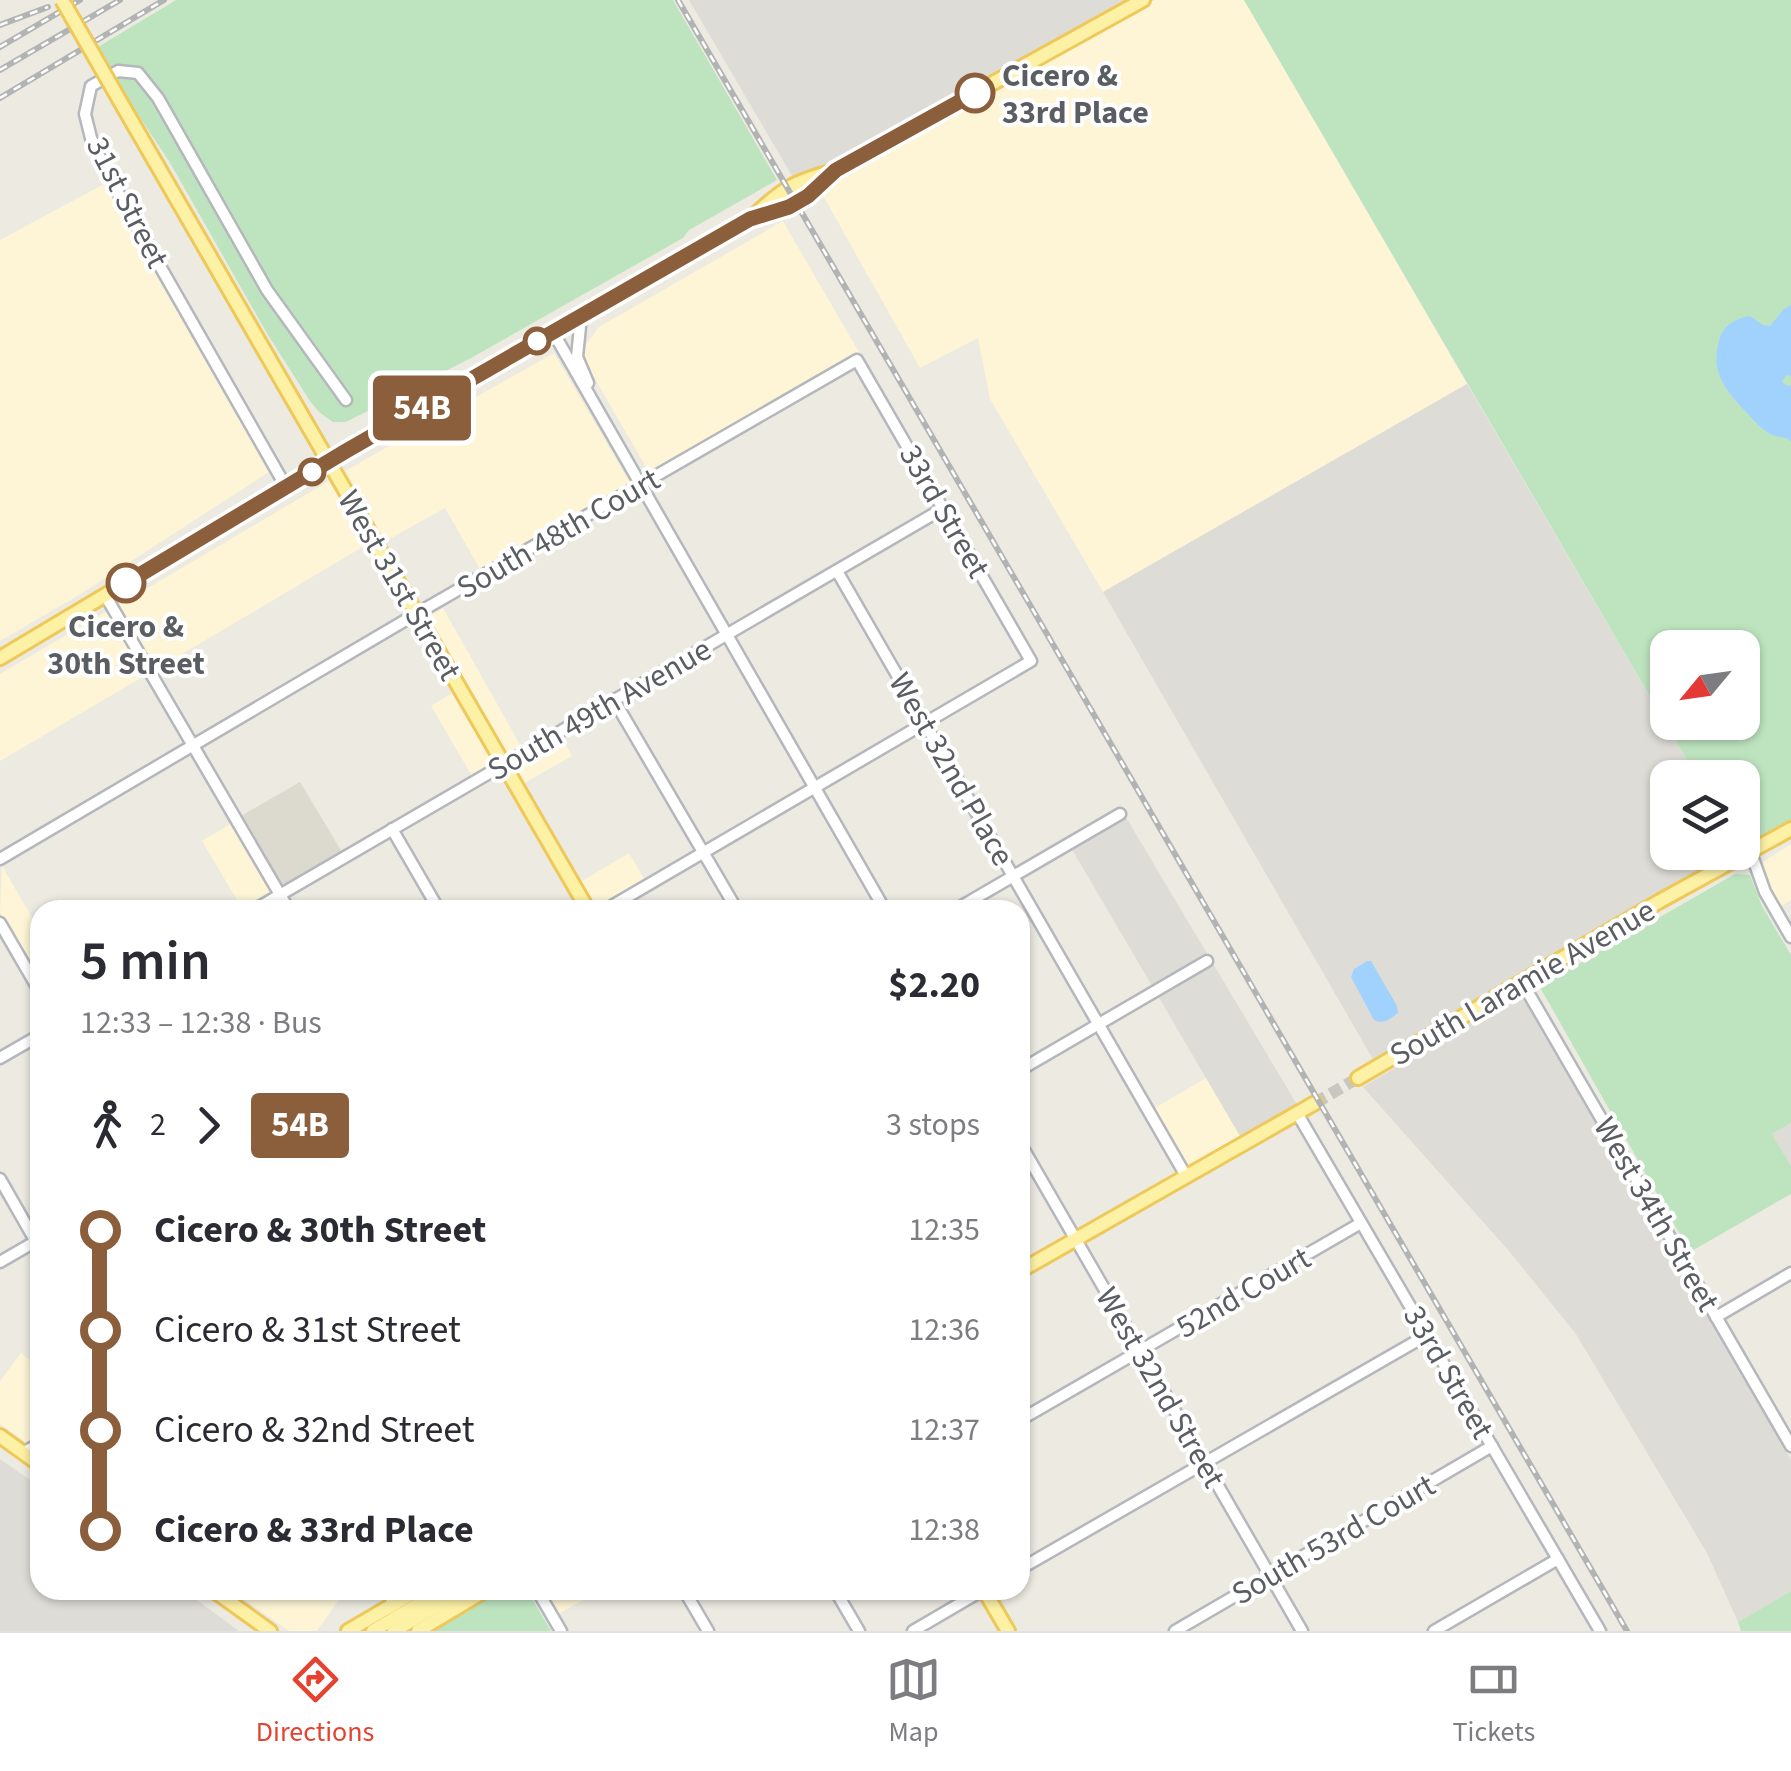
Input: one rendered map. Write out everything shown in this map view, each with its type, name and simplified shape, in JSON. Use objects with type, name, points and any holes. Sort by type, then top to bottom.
[{"type":"main road","name":"West 31st Street","points":[[62,0],[582,900]]},
{"type":"main road","points":[[0,658],[328,462],[750,219],[799,180],[836,170],[1143,0]]},
{"type":"main road","name":"South Laramie Avenue","points":[[1760,845],[1791,829]]},
{"type":"main road","name":"South Laramie Avenue","points":[[1358,1078],[1715,870]]},
{"type":"main road","points":[[1030,1265],[1316,1103]]},
{"type":"main road","points":[[0,1436],[30,1458]]},
{"type":"main road","points":[[226,1600],[270,1631]]},
{"type":"main road","points":[[348,1631],[396,1620],[427,1600]]},
{"type":"main road","points":[[372,1631],[441,1600]]},
{"type":"main road","points":[[418,1631],[469,1600]]},
{"type":"main road","points":[[990,1600],[1008,1631]]},
{"type":"street","name":"31st Street","points":[[286,487],[108,175],[85,114],[91,86],[118,70],[138,73],[158,98],[267,290],[346,400]]},
{"type":"street","points":[[581,316],[577,356],[596,408]]},
{"type":"street","points":[[553,332],[879,900]]},
{"type":"street","name":"South 48th Court","points":[[0,859],[858,360]]},
{"type":"street","name":"33rd Street","points":[[858,360],[1031,662],[925,723]]},
{"type":"street","name":"South 49th Avenue","points":[[271,900],[944,508]]},
{"type":"street","name":"West 32nd Place","points":[[837,570],[1027,900]]},
{"type":"street","points":[[106,595],[283,900]]},
{"type":"street","points":[[614,700],[731,900]]},
{"type":"street","points":[[622,900],[925,723]]},
{"type":"street","points":[[972,900],[1120,814]]},
{"type":"street","points":[[392,830],[433,900]]},
{"type":"street","points":[[1757,870],[1765,892],[1791,936]]},
{"type":"street","name":"West 32nd Place","points":[[1030,905],[1186,1176]]},
{"type":"street","points":[[0,922],[30,974]]},
{"type":"street","points":[[1030,1064],[1206,962]]},
{"type":"street","name":"West 34th Street","points":[[1522,982],[1716,1317],[1786,1425],[1791,1446]]},
{"type":"street","points":[[0,1058],[30,1041]]},
{"type":"street","name":"33rd Street","points":[[1297,1113],[1600,1631]]},
{"type":"street","name":"West 32nd Street","points":[[1030,1160],[1302,1631]]},
{"type":"street","points":[[0,1179],[30,1227]]},
{"type":"street","name":"52nd Court","points":[[1030,1414],[1362,1223]]},
{"type":"street","points":[[0,1262],[30,1245]]},
{"type":"street","points":[[1716,1317],[1791,1273]]},
{"type":"street","points":[[1030,1563],[1426,1334]]},
{"type":"street","name":"South 53rd Court","points":[[1175,1631],[1492,1446]]},
{"type":"street","points":[[23,1453],[30,1449]]},
{"type":"street","points":[[1434,1631],[1558,1559]]},
{"type":"street","points":[[543,1600],[561,1631]]},
{"type":"street","points":[[690,1600],[708,1631]]},
{"type":"street","points":[[842,1600],[860,1631]]},
{"type":"street","points":[[913,1631],[967,1600]]},
{"type":"shaded area","points":[[689,0],[1154,0],[802,193]]},
{"type":"shaded area","points":[[1154,0],[1244,0],[1467,384],[1103,592],[990,399],[978,338],[920,368],[817,185]]},
{"type":"shaded area","points":[[104,184],[269,472],[79,595],[0,641],[0,240]]},
{"type":"shaded area","points":[[783,221],[860,354],[650,474],[584,360],[585,346],[599,327]]},
{"type":"shaded area","points":[[554,353],[632,486],[481,571],[445,508],[384,542],[345,471]]},
{"type":"shaded area","points":[[1467,384],[1650,697],[1650,740],[1675,740],[1687,760],[1650,760],[1650,870],[1709,870],[1374,1061],[1103,592]]},
{"type":"shaded area","points":[[329,481],[366,545],[157,669],[119,605]]},
{"type":"shaded area","points":[[443,608],[522,748],[507,756],[427,617]]},
{"type":"shaded area","points":[[109,610],[146,675],[0,761],[0,674]]},
{"type":"shaded area","points":[[452,693],[493,763],[472,776],[431,706]]},
{"type":"shaded area","points":[[562,738],[572,756],[523,784],[513,766]]},
{"type":"shaded area","points":[[300,782],[342,852],[282,888],[241,816]]},
{"type":"shaded area","points":[[1124,814],[1299,1108],[1243,1141],[1070,846]]},
{"type":"shaded area","points":[[232,823],[273,892],[260,900],[237,900],[202,841]]},
{"type":"shaded area","points":[[1791,844],[1791,900],[1780,907],[1763,862]]},
{"type":"shaded area","points":[[629,853],[645,880],[609,900],[590,900],[580,882]]},
{"type":"shaded area","points":[[2,866],[30,914],[30,964],[0,912]]},
{"type":"shaded area","points":[[1520,993],[1791,1460],[1791,1591],[1738,1622],[1707,1553],[1576,1334],[1509,1251],[1363,1087]]},
{"type":"shaded area","points":[[1206,1078],[1243,1141],[1187,1173],[1151,1110]]},
{"type":"shaded area","points":[[1791,1123],[1791,1166],[1772,1134]]},
{"type":"shaded area","points":[[21,1353],[30,1361],[28,1444],[0,1424],[0,1381]]},
{"type":"shaded area","points":[[0,1459],[30,1480],[30,1600],[197,1600],[239,1631],[0,1631]]},
{"type":"shaded area","points":[[245,1600],[339,1600],[317,1631],[289,1631]]},
{"type":"shaded area","points":[[547,1600],[583,1600],[556,1615]]},
{"type":"green space","points":[[176,0],[673,0],[777,180],[471,358],[346,422],[333,422],[310,401],[268,335],[169,161],[98,47]]},
{"type":"green space","points":[[1244,0],[1791,0],[1791,823],[1760,840],[1760,760],[1687,760],[1675,740],[1760,740],[1760,630],[1650,630],[1650,696]]},
{"type":"green space","points":[[1735,874],[1750,875],[1762,906],[1791,955],[1791,1123],[1772,1134],[1791,1166],[1791,1194],[1690,1252],[1541,989],[1545,983]]},
{"type":"green space","points":[[1791,1591],[1791,1631],[1741,1631],[1738,1622]]},
{"type":"green space","points":[[482,1600],[533,1600],[551,1631],[427,1631]]},
{"type":"water","points":[[1791,305],[1791,376],[1786,375],[1782,382],[1791,385],[1791,441],[1767,432],[1733,398],[1719,374],[1716,355],[1722,333],[1733,322],[1750,316],[1770,326]]},
{"type":"water","points":[[1371,961],[1397,1006],[1398,1013],[1383,1022],[1374,1020],[1351,977],[1354,969]]},
{"type":"tunnel","points":[[1315,1103],[1358,1078]]},
{"type":"railway","points":[[0,47],[80,0]]},
{"type":"railway","points":[[0,70],[120,0]]},
{"type":"railway","points":[[0,98],[164,0]]},
{"type":"railway","points":[[678,0],[1627,1631]]},
{"type":"railway","points":[[0,25],[48,7]]},
{"type":"bus line","name":"54B","points":[[126,583],[346,451],[750,219],[789,207],[808,196],[836,170],[975,93]]},
{"type":"place","name":"Cicero & 33rd Place","points":[[975,93]]},
{"type":"place","name":"Cicero & 30th Street","points":[[126,583]]}]
